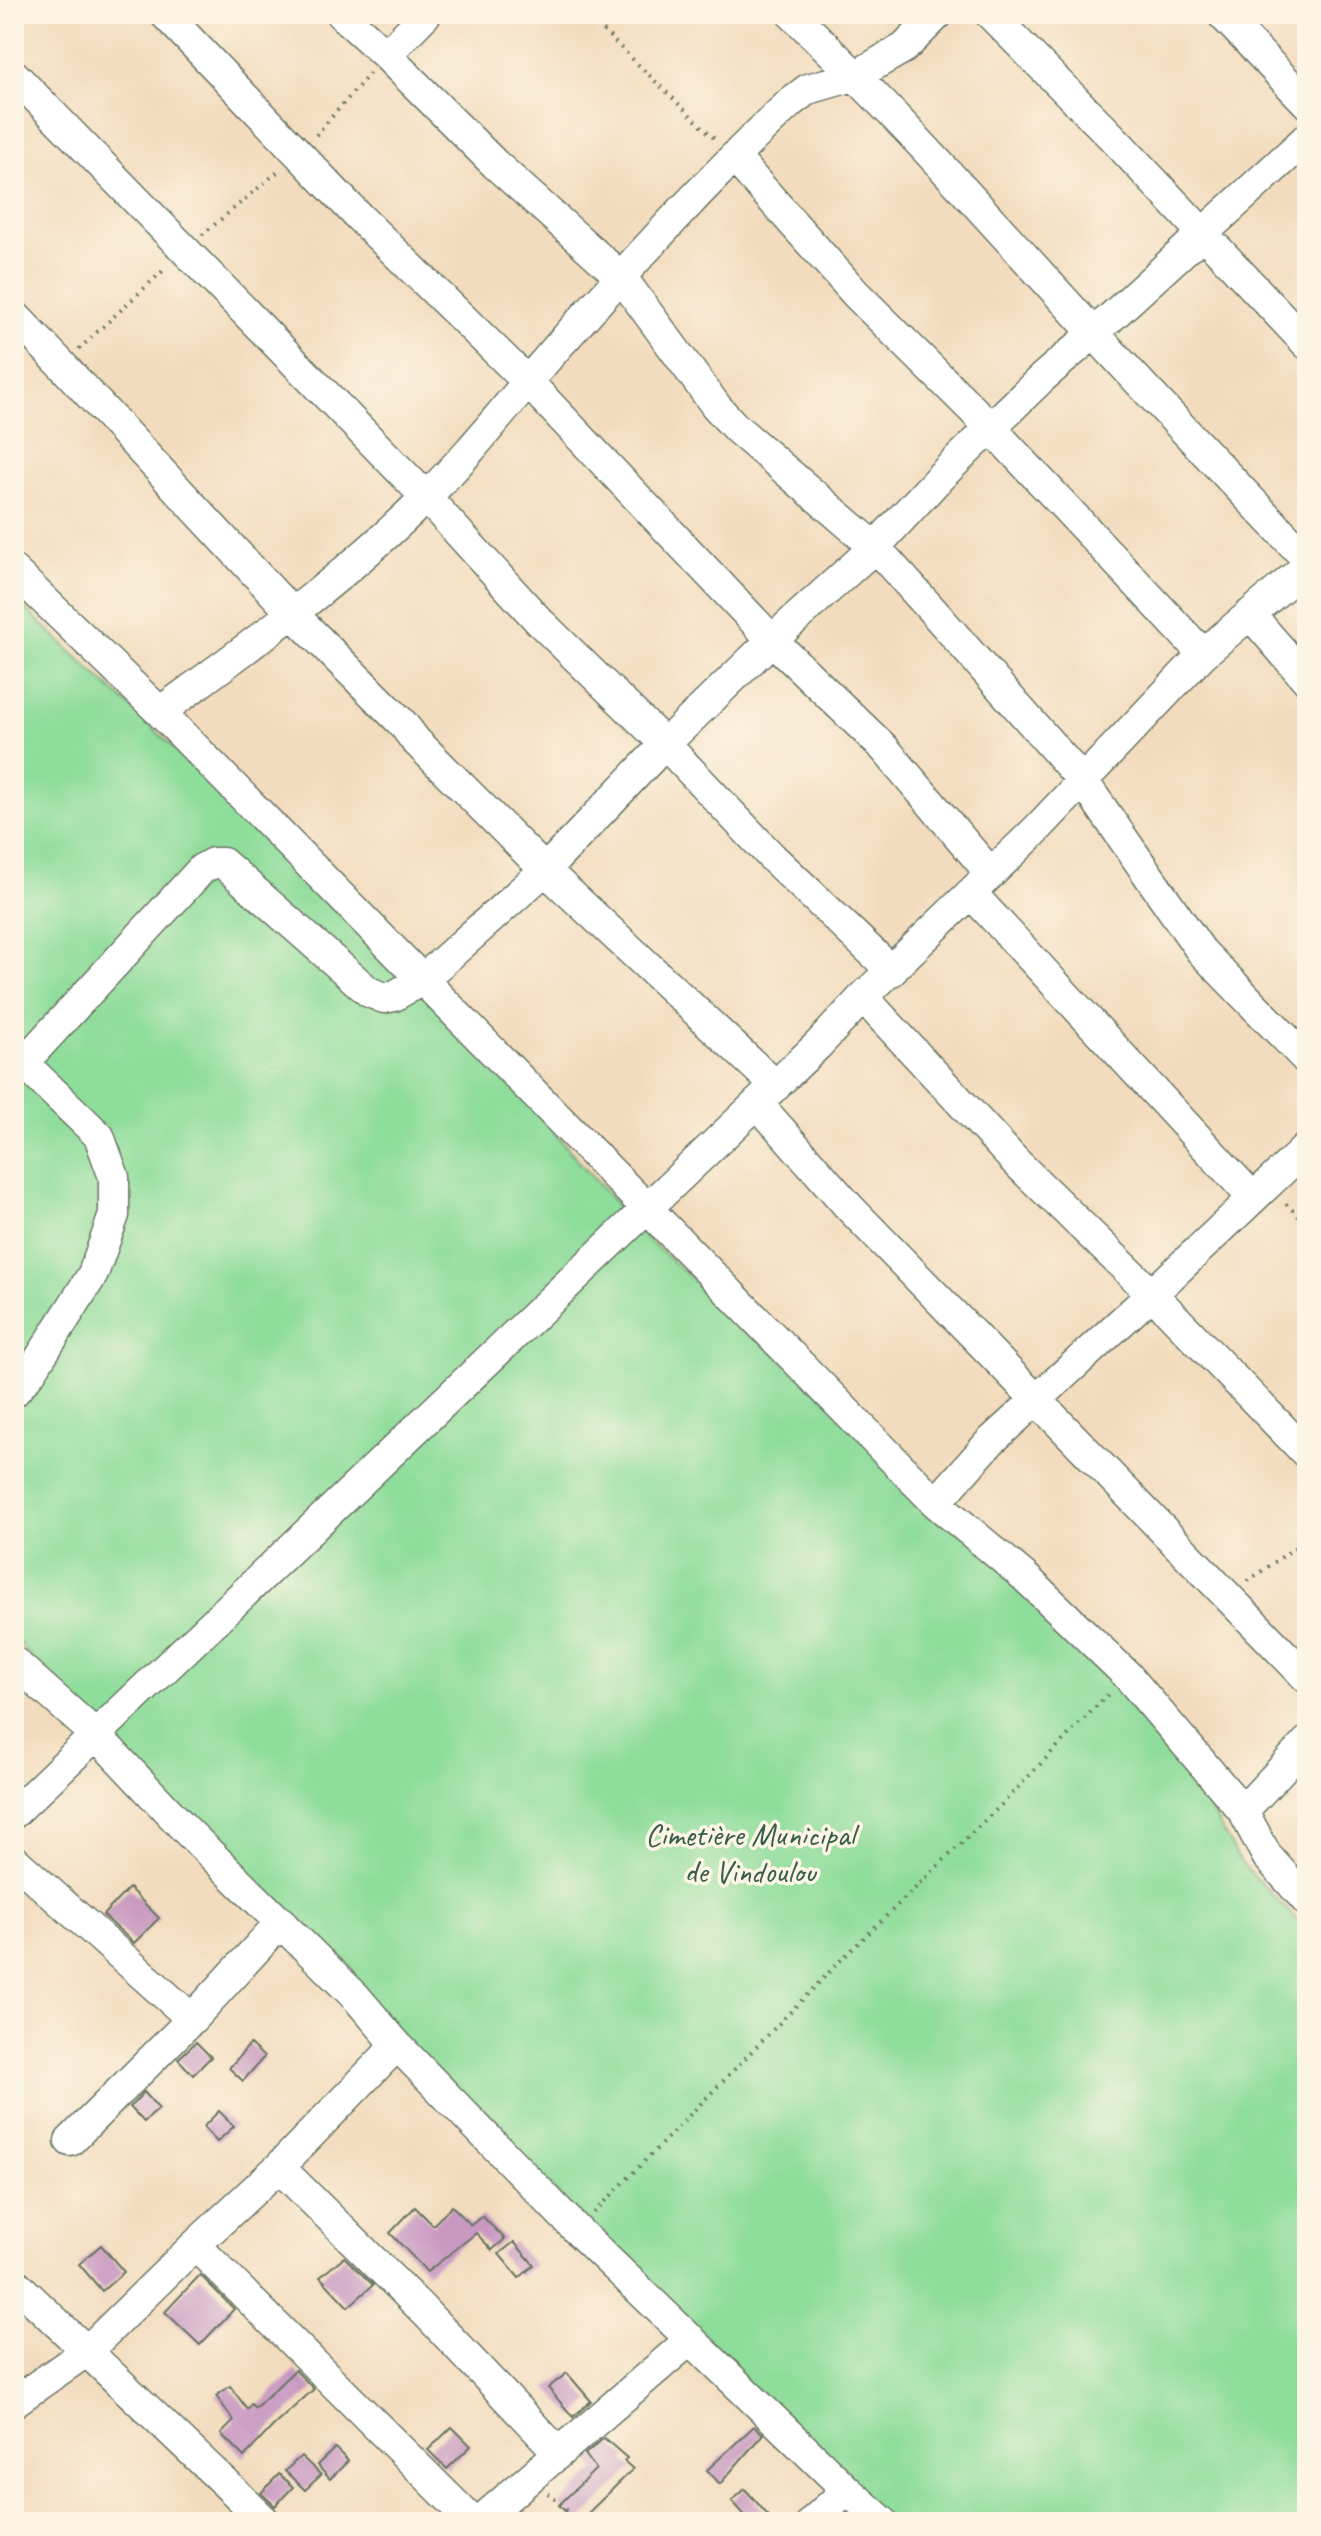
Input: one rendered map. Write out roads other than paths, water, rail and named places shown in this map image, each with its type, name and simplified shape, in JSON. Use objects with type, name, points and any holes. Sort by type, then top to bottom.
[{"type":"street","points":[[165,14],[298,154],[528,382],[772,640],[884,748],[981,884],[1260,1192]]},
{"type":"street","points":[[341,14],[495,164],[622,278],[716,406],[736,428],[875,547],[1083,781],[1201,951],[1307,1060]]},
{"type":"street","points":[[386,55],[426,14]]},
{"type":"street","points":[[792,14],[914,134],[1094,333],[1307,559]]},
{"type":"street","points":[[160,712],[293,614],[372,549],[426,497],[683,208],[777,115],[808,89],[857,75],[904,48],[938,14]]},
{"type":"street","points":[[990,14],[1113,138],[1307,344]]},
{"type":"street","points":[[1222,14],[1307,103]]},
{"type":"street","points":[[14,75],[426,497],[538,620],[665,744],[772,857],[892,971]]},
{"type":"street","points":[[20,1373],[93,1274],[114,1215],[114,1177],[99,1136],[18,1058],[202,869],[213,863],[223,863],[369,992],[384,998],[394,996],[422,980],[545,870],[665,744],[772,640],[875,547],[940,477],[1042,378],[1307,138]]},
{"type":"street","points":[[735,158],[856,294],[991,428],[1203,654]]},
{"type":"street","points":[[14,315],[293,614],[766,1094],[850,1208],[1307,1678]]},
{"type":"street","points":[[14,1813],[766,1094],[1035,831],[1203,654],[1307,566]]},
{"type":"street","points":[[14,571],[160,712],[936,1503],[1025,1577],[1127,1675],[1243,1811],[1267,1856],[1307,1901]]},
{"type":"street","points":[[1250,614],[1307,680]]},
{"type":"street","points":[[863,997],[1016,1162],[1152,1294],[1307,1454]]},
{"type":"street","points":[[936,1503],[990,1442],[1307,1147]]},
{"type":"street","points":[[14,1662],[96,1735],[184,1828],[356,1997],[397,2045],[577,2230],[883,2522]]},
{"type":"street","points":[[1243,1811],[1307,1742]]},
{"type":"street","points":[[14,1860],[192,2019]]},
{"type":"street","points":[[70,2141],[192,2019],[281,1922]]},
{"type":"street","points":[[14,2402],[87,2351],[279,2167],[397,2045]]},
{"type":"street","points":[[279,2167],[424,2311],[558,2452]]},
{"type":"street","points":[[195,2245],[476,2522],[691,2339]]},
{"type":"street","points":[[14,2282],[266,2522]]},
{"type":"street","points":[[812,2522],[847,2490]]},
{"type":"park label","name":"Cimetière Municipal de Vindoulou","points":[[750,1852]]}]
